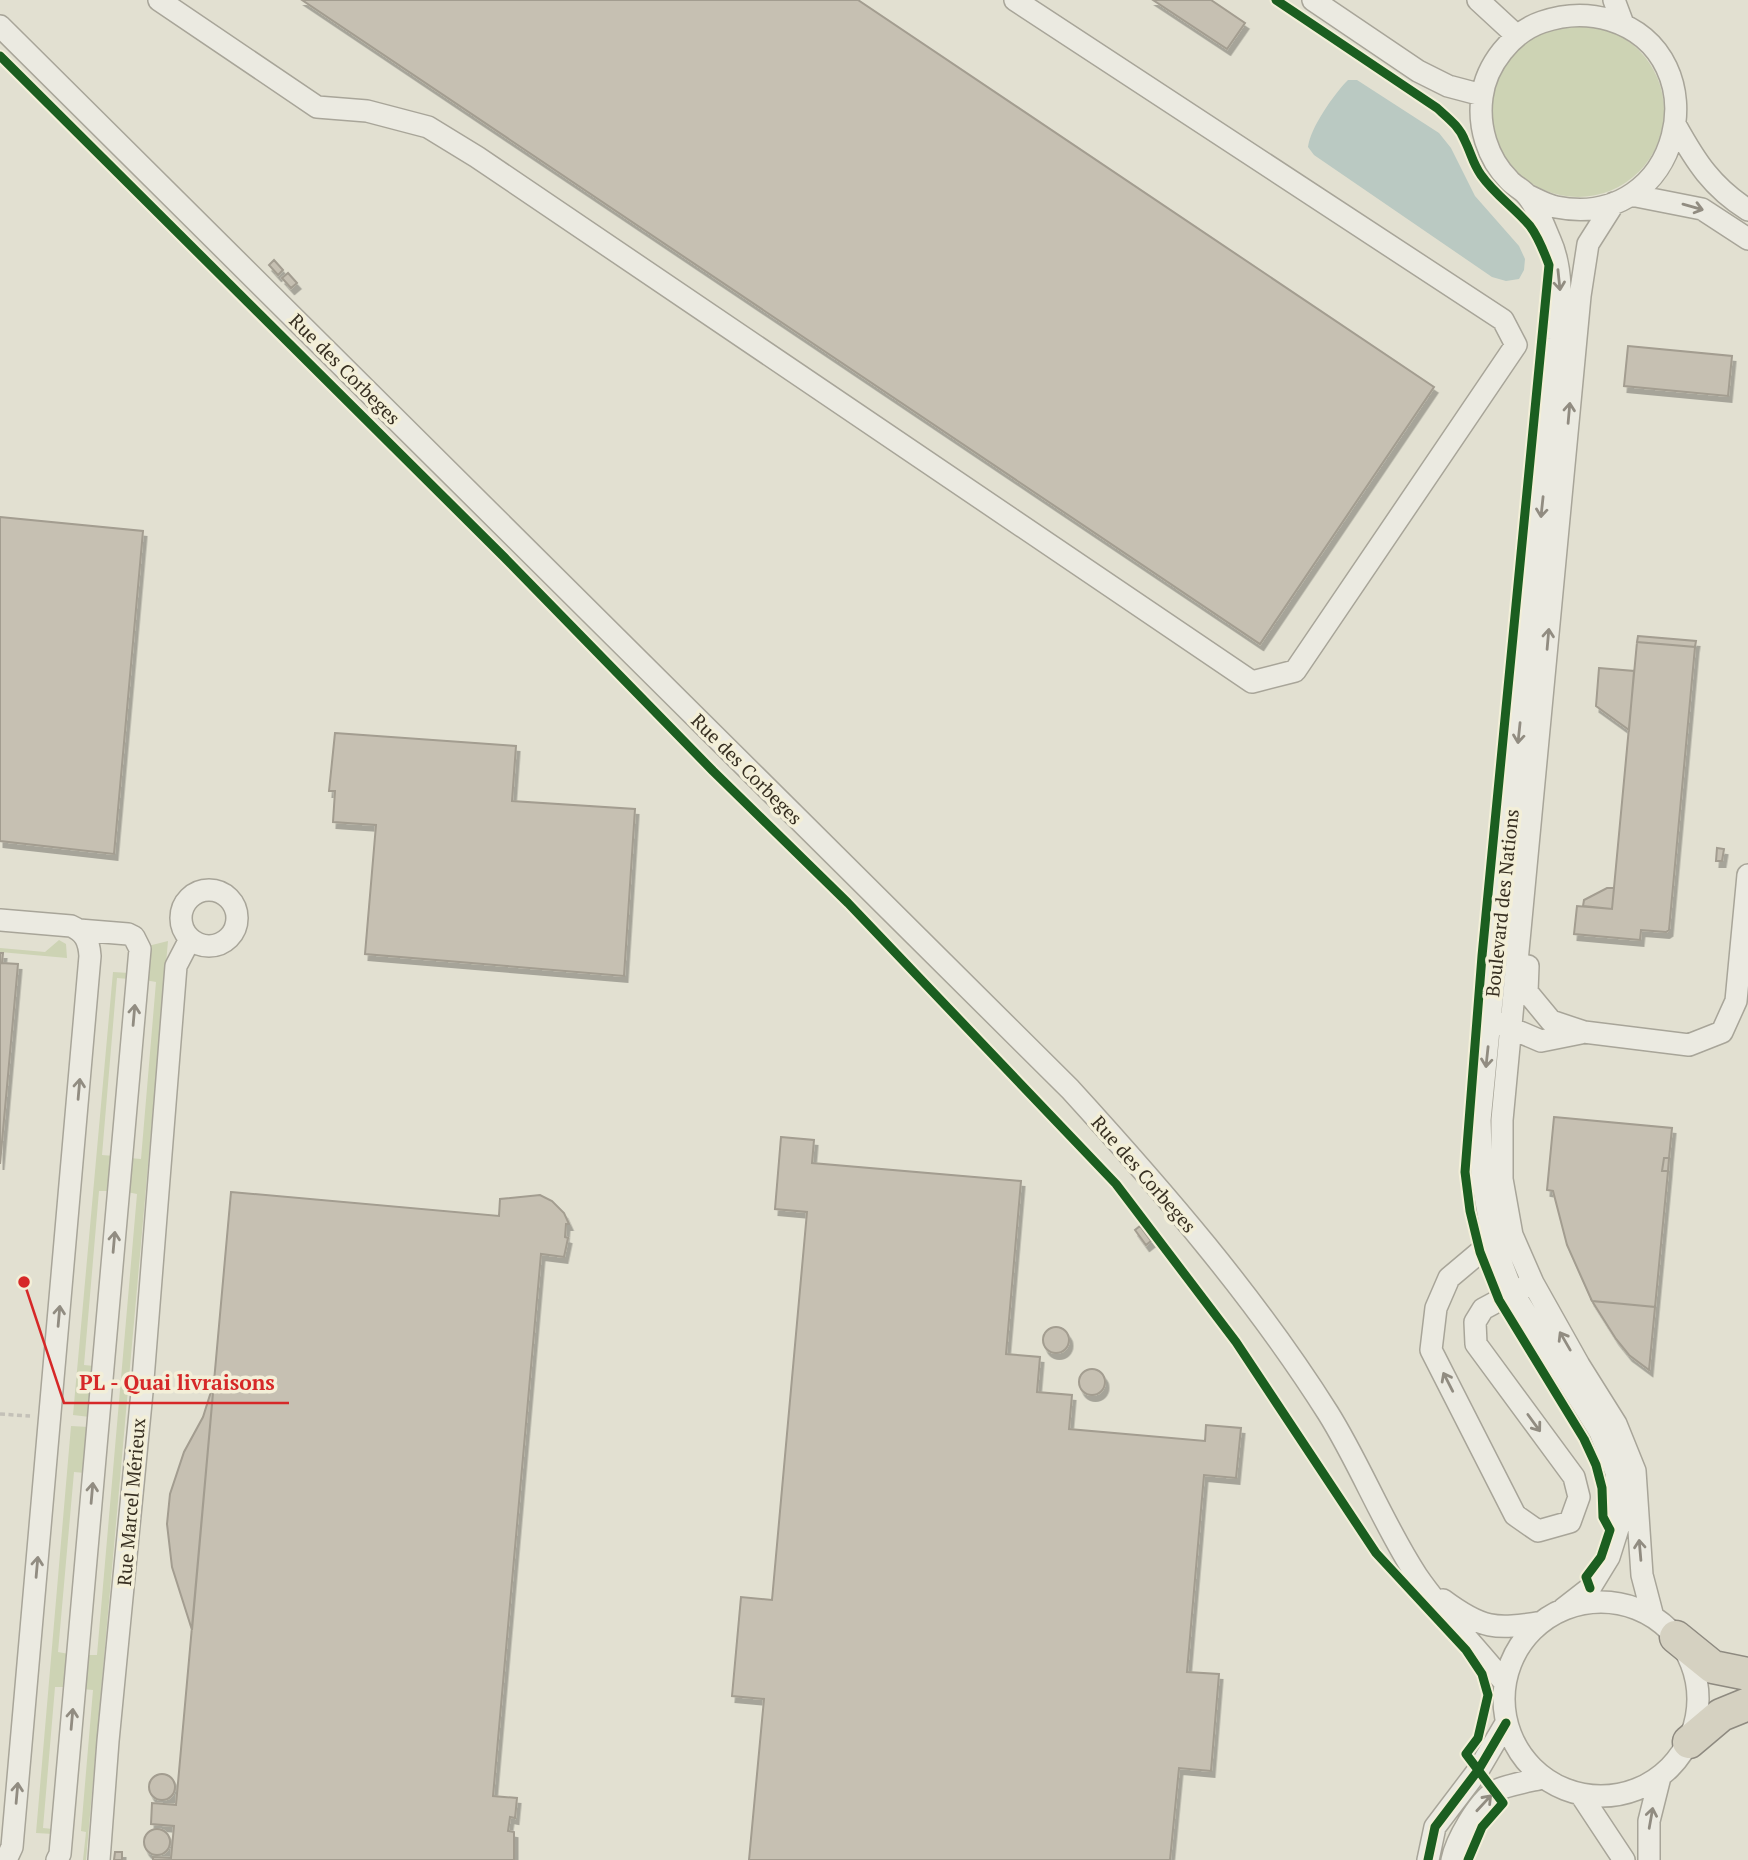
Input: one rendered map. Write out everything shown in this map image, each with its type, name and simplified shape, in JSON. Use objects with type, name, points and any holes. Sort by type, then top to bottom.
[{"type":"highway","points":[[1665,1627],[1713,1667],[1748,1674]]},
{"type":"highway","points":[[1689,1742],[1721,1715],[1748,1703]]},
{"type":"street","points":[[159,0],[317,107],[367,111],[428,127],[477,157],[1252,682],[1295,671],[1516,345],[1503,320],[1015,0]]},
{"type":"street","points":[[1313,0],[1418,71],[1448,86],[1482,95]]},
{"type":"street","points":[[1478,0],[1517,36]]},
{"type":"street","points":[[1615,0],[1623,24]]},
{"type":"street","points":[[1563,8],[1623,24],[1648,42],[1666,66],[1675,96],[1676,126],[1668,153],[1653,177],[1622,199],[1584,209],[1554,206],[1527,195],[1509,180],[1495,162],[1485,141],[1481,118],[1482,95],[1489,73],[1500,53],[1517,36],[1563,8]]},
{"type":"street","name":"Rue des Corbeges","points":[[0,26],[1070,1089],[1150,1177],[1256,1310],[1328,1414],[1416,1574],[1456,1627],[1505,1683]]},
{"type":"street","points":[[1676,126],[1698,166],[1726,196],[1748,210]]},
{"type":"street","name":"Boulevard des Nations","points":[[1527,195],[1552,242],[1560,281],[1558,339],[1480,1120],[1482,1179],[1493,1241],[1513,1292],[1600,1432],[1616,1472],[1620,1522],[1609,1556],[1590,1588],[1563,1609]]},
{"type":"street","points":[[1622,199],[1702,209],[1748,239]]},
{"type":"street","name":"Boulevard des Nations","points":[[1622,199],[1588,244],[1580,296],[1502,1120],[1502,1179],[1512,1235],[1532,1283],[1579,1366],[1616,1424],[1635,1471],[1642,1575],[1665,1627]]},
{"type":"street","points":[[1531,813],[1527,992],[1550,1021],[1584,1032],[1689,1045],[1722,1032],[1736,1001],[1748,875]]},
{"type":"street","points":[[1507,851],[1510,909],[1499,1023],[1541,1041],[1584,1032]]},
{"type":"street","points":[[0,920],[128,934],[134,937],[140,949],[57,1860]]},
{"type":"street","points":[[6,1860],[12,1847],[90,956],[90,944],[79,930]]},
{"type":"street","name":"Rue Marcel Mérieux","points":[[99,1860],[109,1727],[143,1378],[176,966],[190,939]]},
{"type":"street","points":[[1493,1241],[1449,1278],[1436,1308],[1431,1350],[1515,1515],[1538,1531],[1570,1522],[1579,1497],[1574,1477],[1476,1344],[1475,1322],[1483,1309],[1532,1283]]},
{"type":"street","name":"Rue des Corbeges","points":[[1416,1574],[1444,1601],[1474,1622],[1499,1628],[1542,1622]]},
{"type":"street","points":[[1609,1602],[1632,1607],[1665,1627],[1693,1666],[1699,1699],[1697,1721],[1689,1742],[1677,1761],[1660,1777],[1636,1791],[1609,1797],[1581,1795],[1543,1778],[1514,1745],[1506,1723],[1503,1703],[1505,1683],[1512,1660],[1524,1639],[1542,1622],[1563,1609],[1586,1603],[1609,1602]]},
{"type":"street","points":[[1428,1860],[1435,1827],[1479,1769],[1506,1723]]},
{"type":"street","points":[[1649,1860],[1649,1821],[1660,1777]]},
{"type":"street","points":[[1452,1860],[1469,1820],[1495,1791],[1543,1778]]},
{"type":"street","points":[[1581,1795],[1624,1860]]},
{"type":"green space","points":[[1578,25],[1611,31],[1639,50],[1658,78],[1664,111],[1658,144],[1639,172],[1611,191],[1578,197],[1545,191],[1517,172],[1498,144],[1492,111],[1498,78],[1517,50],[1545,31]]},
{"type":"green space","points":[[59,940],[66,944],[67,958],[0,952],[0,948],[45,952]]},
{"type":"green space","points":[[168,941],[86,1860],[83,1860],[86,1832],[81,1831],[93,1690],[83,1689],[86,1655],[97,1655],[137,1194],[127,1192],[130,1158],[141,1159],[156,982],[145,980],[148,946]]},
{"type":"green space","points":[[113,972],[129,973],[129,979],[117,978],[102,1155],[114,1156],[111,1191],[99,1191],[84,1365],[94,1366],[90,1417],[73,1415]]},
{"type":"green space","points":[[71,1426],[89,1427],[85,1473],[74,1472],[58,1652],[69,1654],[66,1687],[55,1687],[43,1828],[53,1829],[53,1834],[36,1833]]},
{"type":"shaded area","points":[[1348,80],[1357,80],[1439,133],[1451,148],[1475,196],[1519,246],[1525,259],[1524,270],[1519,279],[1506,281],[1492,277],[1314,155],[1308,147],[1313,130],[1330,102]]},
{"type":"building","points":[[302,0],[858,0],[1434,387],[1260,644]]},
{"type":"building","points":[[1153,0],[1211,0],[1245,23],[1227,49]]},
{"type":"building","points":[[274,260],[283,270],[278,275],[269,265]]},
{"type":"building","points":[[288,273],[297,283],[291,288],[282,278]]},
{"type":"building","points":[[1628,346],[1732,356],[1728,396],[1624,386]]},
{"type":"building","points":[[0,517],[143,531],[114,854],[0,841]]},
{"type":"building","points":[[1638,636],[1696,641],[1695,647],[1637,642]]},
{"type":"building","points":[[1637,642],[1695,647],[1669,930],[1641,930],[1640,940],[1574,934],[1577,906],[1612,909]]},
{"type":"building","points":[[1599,668],[1634,671],[1629,730],[1596,706]]},
{"type":"building","points":[[335,733],[516,746],[512,801],[635,809],[624,976],[365,954],[376,825],[333,822],[335,791],[329,791]]},
{"type":"building","points":[[1717,848],[1724,849],[1722,861],[1716,861]]},
{"type":"building","points":[[1607,888],[1614,888],[1612,909],[1583,906],[1584,900]]},
{"type":"building","points":[[0,953],[3,953],[2,963],[18,964],[0,1164]]},
{"type":"building","points":[[1554,1117],[1672,1128],[1669,1158],[1664,1158],[1662,1171],[1668,1171],[1655,1307],[1592,1301],[1567,1245],[1553,1191],[1547,1190]]},
{"type":"building","points":[[781,1137],[814,1140],[812,1163],[1021,1181],[1006,1354],[1040,1357],[1037,1392],[1072,1395],[1069,1429],[1205,1441],[1206,1425],[1241,1428],[1236,1478],[1204,1475],[1187,1672],[1219,1674],[1211,1771],[1179,1768],[1170,1860],[749,1860],[764,1699],[732,1696],[741,1597],[772,1600],[807,1212],[775,1209]]},
{"type":"building","points":[[1664,1158],[1669,1158],[1668,1171],[1662,1171]]},
{"type":"building","points":[[231,1192],[499,1216],[500,1199],[540,1195],[552,1201],[564,1213],[569,1224],[566,1224],[565,1237],[568,1238],[564,1257],[541,1254],[493,1796],[517,1798],[515,1818],[510,1817],[508,1831],[514,1832],[514,1860],[153,1860],[153,1857],[171,1858],[174,1826],[151,1824],[152,1803],[176,1805]]},
{"type":"building","points":[[1140,1226],[1151,1241],[1146,1245],[1135,1230]]},
{"type":"building","points":[[1592,1301],[1655,1307],[1649,1370],[1629,1355]]},
{"type":"building","points":[[1056,1327],[1065,1331],[1069,1340],[1065,1349],[1056,1353],[1047,1349],[1043,1340],[1047,1331]]},
{"type":"building","points":[[1092,1369],[1101,1373],[1105,1382],[1101,1391],[1092,1395],[1083,1391],[1079,1382],[1083,1373]]},
{"type":"building","points":[[214,1382],[192,1630],[172,1567],[167,1524],[170,1494],[184,1452],[203,1417]]},
{"type":"building","points":[[162,1774],[171,1778],[175,1787],[171,1796],[162,1800],[153,1796],[149,1787],[153,1778]]},
{"type":"building","points":[[157,1829],[166,1833],[170,1842],[166,1851],[157,1855],[148,1851],[144,1842],[148,1833]]},
{"type":"building","points":[[115,1852],[122,1852],[122,1860],[114,1860]]},
{"type":"cycle path","points":[[1276,0],[1437,108],[1449,119],[1463,136],[1481,175],[1533,231],[1549,265],[1482,956],[1465,1172],[1470,1211],[1480,1252],[1499,1300],[1584,1439],[1596,1465],[1602,1488],[1603,1517],[1610,1530],[1601,1557],[1586,1577],[1590,1588]]},
{"type":"cycle path","points":[[0,56],[848,903],[1116,1184],[1236,1342],[1376,1553],[1466,1650],[1482,1674],[1488,1695],[1478,1738],[1466,1754],[1503,1803],[1482,1827],[1468,1860]]},
{"type":"cycle path","points":[[1428,1860],[1435,1827],[1479,1769],[1506,1723]]},
{"type":"place","name":"PL - Quai livraisons","points":[[24,1282]]}]
